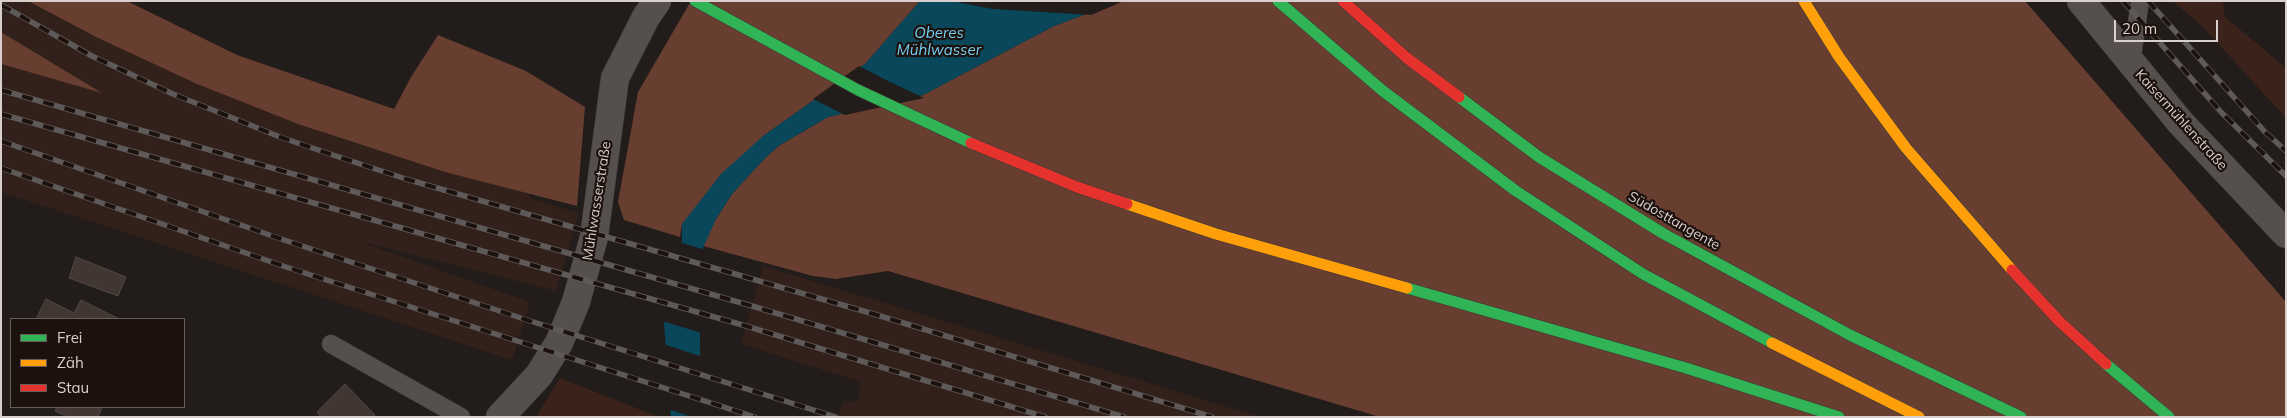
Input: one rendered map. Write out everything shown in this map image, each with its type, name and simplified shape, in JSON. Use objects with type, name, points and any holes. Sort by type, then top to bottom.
[{"type":"highway","points":[[696,1],[728,21],[858,90],[976,145],[1077,186],[1216,234],[1686,368],[1839,417]]},
{"type":"highway","points":[[1278,1],[1383,91],[1516,191],[1643,274],[1754,334],[1919,417]]},
{"type":"highway","name":"Südosttangente","points":[[1343,1],[1407,58],[1539,157],[1664,234],[1841,330],[2021,417]]},
{"type":"highway","points":[[1804,1],[1839,56],[1906,148],[1984,240],[2059,321],[2126,383],[2168,417]]},
{"type":"street","name":"Mühlwasserstraße","points":[[500,417],[539,375],[558,343],[576,302],[594,237],[615,78],[646,17],[657,1]]},
{"type":"street","name":"Kaisermühlenstraße","points":[[2081,1],[2180,122],[2286,234]]},
{"type":"lane","points":[[2131,64],[2140,1]]},
{"type":"lane","points":[[331,344],[461,417]]},
{"type":"shaded area","points":[[1,1],[28,1],[98,38],[197,84],[298,124],[445,172],[529,193],[530,198],[579,213],[556,291],[355,240],[530,302],[512,360],[1,192],[1,64],[100,92],[1,32]]},
{"type":"shaded area","points":[[28,1],[127,1],[237,55],[394,109],[411,77],[438,35],[526,71],[585,107],[577,206],[445,172],[298,124],[197,84],[98,38]]},
{"type":"shaded area","points":[[691,1],[920,1],[865,64],[763,136],[682,224],[680,237],[624,220],[618,202],[638,92]]},
{"type":"shaded area","points":[[1121,1],[2025,1],[2286,302],[2286,417],[1380,417],[888,271],[836,279],[813,276],[703,246],[716,219],[732,194],[766,157],[780,145],[828,117],[923,95],[1054,26]]},
{"type":"shaded area","points":[[2172,1],[2223,1],[2225,17],[2286,68],[2286,118],[2201,25]]},
{"type":"shaded area","points":[[1,32],[102,93],[1,64]]},
{"type":"shaded area","points":[[763,266],[1261,417],[838,417],[843,401],[857,402],[861,382],[741,344]]},
{"type":"shaded area","points":[[560,378],[659,417],[536,417]]},
{"type":"water","name":"Oberes Mühlwasser","points":[[920,1],[1121,1],[1054,26],[923,95],[828,117],[780,145],[766,157],[732,194],[716,219],[699,257],[701,417],[671,417],[664,323],[667,290],[682,241],[682,224],[721,174],[763,136],[865,64]]},
{"type":"pier","points":[[951,1],[1124,1],[1091,15],[993,9]]},
{"type":"pier","points":[[859,66],[924,98],[845,115],[813,99]]},
{"type":"pier","points":[[679,242],[705,250],[702,257],[702,333],[662,321],[664,290]]},
{"type":"pier","points":[[663,344],[703,357],[703,417],[692,417],[668,409]]},
{"type":"building","points":[[76,257],[126,277],[118,296],[69,278]]},
{"type":"building","points":[[46,299],[74,313],[81,300],[117,318],[36,318]]},
{"type":"building","points":[[345,384],[375,415],[373,417],[321,417],[317,412]]},
{"type":"building","points":[[56,408],[102,408],[98,417],[69,417],[55,411]]},
{"type":"railway","points":[[2123,1],[2221,112],[2286,176]]},
{"type":"railway","points":[[2148,1],[2265,132],[2286,151]]},
{"type":"railway","points":[[1,5],[92,56],[173,94],[280,137],[406,179],[877,315],[1212,417]]},
{"type":"railway","points":[[1,90],[752,306],[1124,417]]},
{"type":"railway","points":[[1,114],[746,326],[1045,417]]},
{"type":"railway","points":[[1,141],[281,239],[524,319],[836,417]]},
{"type":"railway","points":[[1,168],[286,267],[755,417]]},
{"type":"traffic: fast","points":[[695,1],[858,90],[971,143]]},
{"type":"traffic: fast","points":[[1278,1],[1383,91],[1516,191],[1643,274],[1772,343]]},
{"type":"traffic: fast","points":[[1459,97],[1539,157],[1664,234],[1850,335],[2021,417]]},
{"type":"traffic: fast","points":[[1407,288],[1686,368],[1839,417]]},
{"type":"traffic: fast","points":[[2106,364],[2169,417]]},
{"type":"traffic: slow","points":[[1804,1],[1839,57],[1906,148],[2012,270]]},
{"type":"traffic: slow","points":[[1127,204],[1216,234],[1407,288]]},
{"type":"traffic: slow","points":[[1772,343],[1919,417]]},
{"type":"traffic: jam","points":[[1343,1],[1407,58],[1459,97]]},
{"type":"traffic: jam","points":[[971,143],[1077,187],[1127,204]]},
{"type":"traffic: jam","points":[[2012,270],[2059,321],[2106,364]]}]
